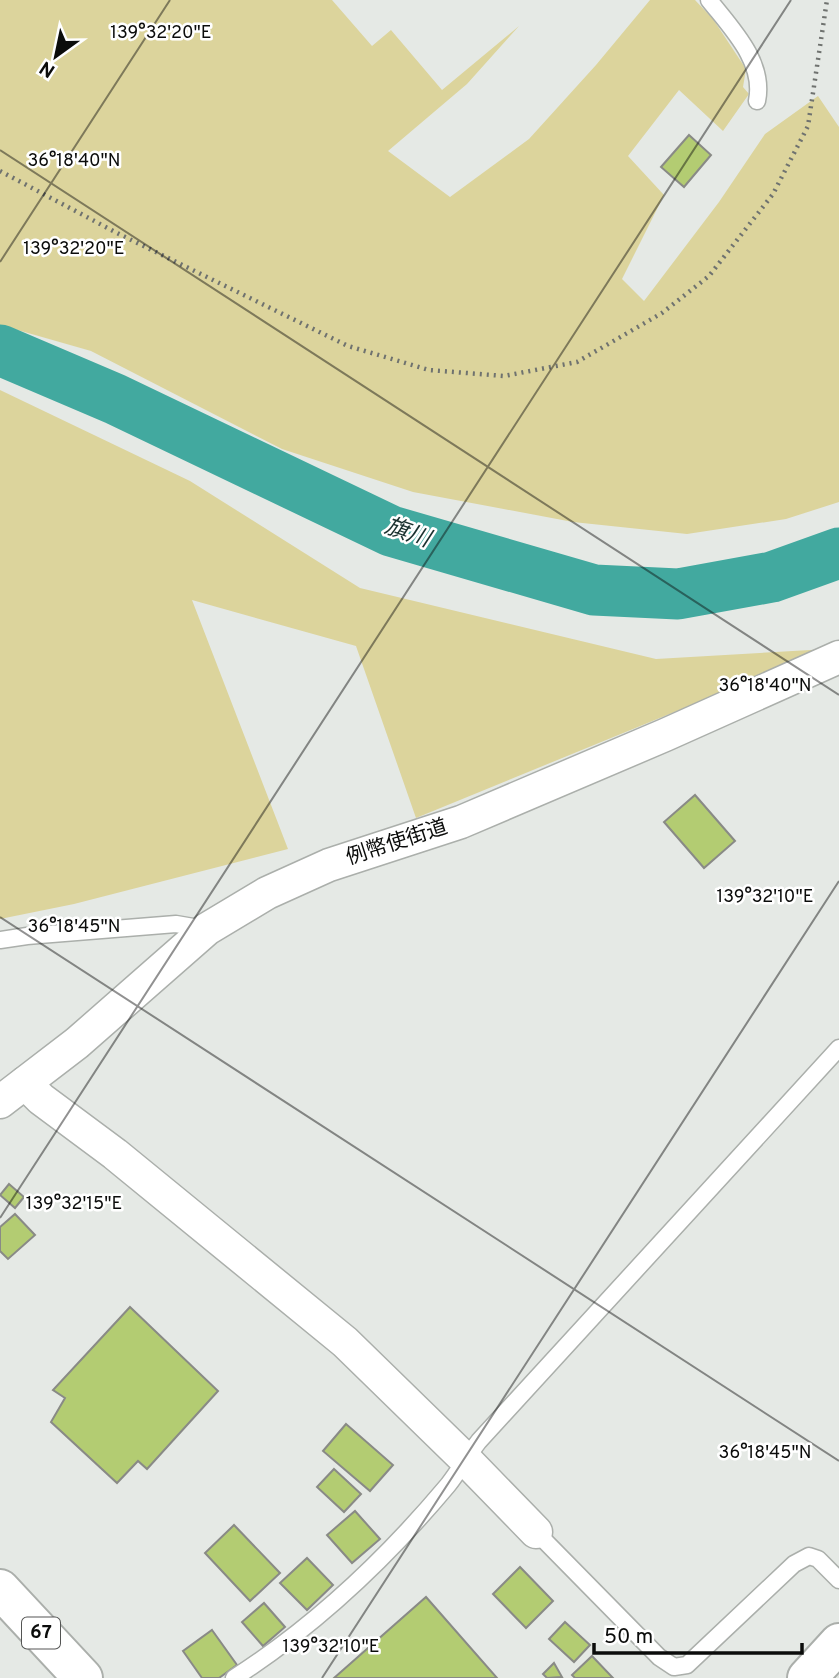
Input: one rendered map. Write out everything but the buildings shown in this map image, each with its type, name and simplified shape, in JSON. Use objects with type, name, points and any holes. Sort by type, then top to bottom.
[{"type":"main road","name":"67","points":[[0,1588],[83,1678]]},
{"type":"main road","points":[[807,1678],[839,1643]]},
{"type":"street","name":"例幣使街道","points":[[0,1102],[77,1043],[207,929],[267,893],[329,865],[461,822],[839,657]]},
{"type":"street","points":[[25,1083],[41,1099],[115,1154],[345,1342],[536,1532]]},
{"type":"lane","points":[[709,0],[740,40],[750,58],[760,88],[758,101]]},
{"type":"lane","points":[[0,940],[176,924],[207,929]]},
{"type":"lane","points":[[233,1678],[299,1633],[397,1542],[450,1482],[479,1441],[839,1048]]},
{"type":"lane","points":[[536,1532],[659,1657],[674,1667],[687,1665],[794,1563],[809,1556],[818,1559],[839,1580]]},
{"type":"path","points":[[0,171],[117,233],[348,346],[429,370],[504,376],[577,362],[662,313],[709,276],[773,194],[807,126],[827,0]]},
{"type":"shaded area","points":[[0,0],[332,0],[372,46],[391,30],[442,90],[519,26],[467,84],[388,151],[450,197],[529,139],[650,0],[695,0],[713,19],[746,69],[743,87],[749,94],[723,131],[679,90],[628,156],[664,195],[622,279],[644,301],[719,202],[765,134],[818,96],[839,127],[839,502],[786,519],[687,534],[573,522],[413,492],[282,449],[91,351],[0,325]]},
{"type":"shaded area","points":[[0,390],[190,481],[360,588],[656,659],[828,649],[416,818],[356,646],[192,600],[288,849],[74,904],[0,919]]},
{"type":"waterway","name":"旗川","points":[[0,350],[115,399],[391,531],[594,590],[678,594],[772,577],[839,553]]}]
